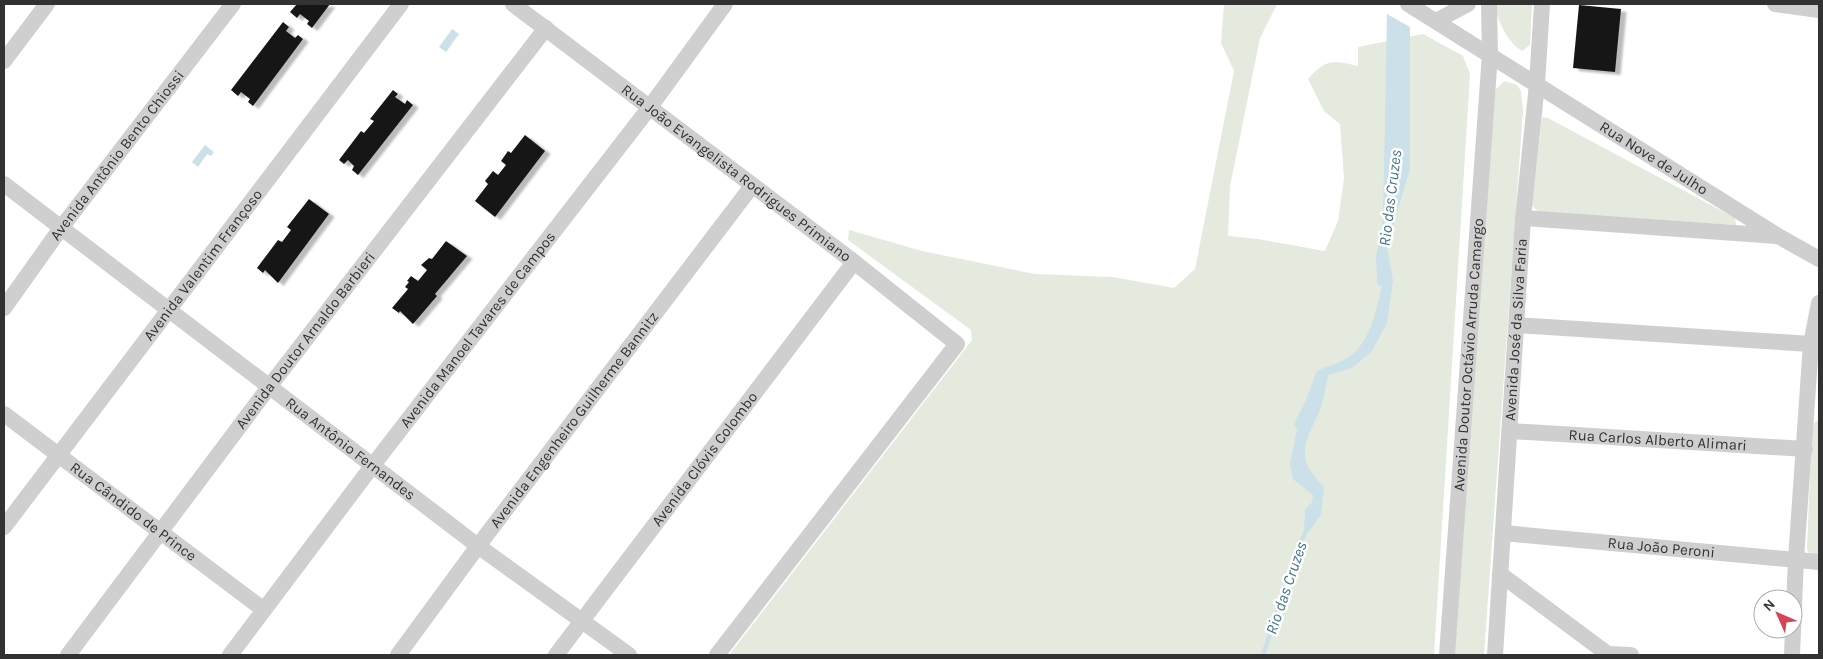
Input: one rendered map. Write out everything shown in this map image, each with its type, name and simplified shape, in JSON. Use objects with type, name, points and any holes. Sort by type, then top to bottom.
[{"type":"street","points":[[4,61],[47,4]]},
{"type":"street","name":"Avenida Antônio Bento Chiossi","points":[[4,308],[61,228],[233,4]]},
{"type":"street","name":"Avenida Valentim Françoso","points":[[4,527],[401,4]]},
{"type":"street","name":"Rua João Evangelista Rodrigues Primiano","points":[[513,4],[854,262],[958,344],[717,655]]},
{"type":"street","name":"Avenida Manoel Tavares de Campos","points":[[230,655],[650,107],[725,4]]},
{"type":"street","name":"Rua Nove de Julho","points":[[1408,4],[1778,236],[1819,259]]},
{"type":"street","points":[[1431,18],[1468,4]]},
{"type":"street","name":"Avenida Doutor Octávio Arruda Camargo","points":[[1447,655],[1490,54],[1488,4]]},
{"type":"street","name":"Avenida José da Silva Faria","points":[[1495,655],[1518,325],[1523,218],[1537,84],[1542,4]]},
{"type":"street","points":[[1775,4],[1819,10]]},
{"type":"street","name":"Avenida Doutor Arnaldo Barbieri","points":[[68,655],[269,387],[546,28]]},
{"type":"street","name":"Rua Antônio Fernandes","points":[[4,184],[167,311],[478,546],[629,655]]},
{"type":"street","name":"Avenida Engenheiro Guilherme Bannitz","points":[[398,655],[478,546],[752,186]]},
{"type":"street","points":[[1523,218],[1778,236]]},
{"type":"street","name":"Avenida Clóvis Colombo","points":[[556,655],[854,262]]},
{"type":"street","points":[[1792,655],[1796,559],[1805,449],[1813,400],[1811,344],[1819,303]]},
{"type":"street","points":[[1518,325],[1811,344]]},
{"type":"street","name":"Rua Cândido de Prince","points":[[4,414],[264,610]]},
{"type":"street","name":"Rua Carlos Alberto Alimari","points":[[1510,431],[1805,449]]},
{"type":"street","name":"Rua João Peroni","points":[[1503,534],[1819,562]]},
{"type":"street","points":[[1500,574],[1608,655],[1631,655]]},
{"type":"shaded area","points":[[1224,4],[1277,4],[1260,38],[1230,186],[1228,236],[1258,239],[1325,251],[1338,221],[1344,178],[1340,124],[1324,111],[1308,79],[1319,68],[1336,62],[1358,66],[1358,47],[1423,34],[1463,56],[1470,74],[1434,655],[729,655],[972,340],[971,330],[848,240],[849,230],[922,251],[1035,274],[1113,277],[1174,288],[1195,269],[1234,71],[1221,43]]},
{"type":"shaded area","points":[[1495,4],[1532,4],[1530,45],[1522,51],[1507,36],[1498,17]]},
{"type":"shaded area","points":[[1504,81],[1517,85],[1521,91],[1523,110],[1484,655],[1453,655],[1494,91]]},
{"type":"shaded area","points":[[1542,117],[1548,118],[1735,218],[1736,225],[1539,212],[1532,206]]},
{"type":"shaded area","points":[[1819,419],[1819,558],[1809,553],[1807,549],[1812,425]]},
{"type":"water","points":[[1387,14],[1410,27],[1410,169],[1387,247],[1393,281],[1387,323],[1372,351],[1352,368],[1328,375],[1320,410],[1306,441],[1305,458],[1308,467],[1324,487],[1321,514],[1309,532],[1304,529],[1305,510],[1312,502],[1313,495],[1293,479],[1290,464],[1297,429],[1294,424],[1317,371],[1346,359],[1362,343],[1371,325],[1382,287],[1377,284],[1376,257],[1383,218]]},
{"type":"water","points":[[452,29],[459,34],[446,52],[439,47]]},
{"type":"water","points":[[205,145],[214,152],[211,156],[207,154],[198,167],[192,162]]},
{"type":"building","points":[[297,4],[330,4],[312,28],[307,24],[309,21],[300,14],[297,18],[290,12]]},
{"type":"building","points":[[1579,5],[1621,9],[1615,72],[1573,68]]},
{"type":"building","points":[[283,22],[289,27],[286,31],[295,38],[298,35],[303,39],[253,106],[248,102],[250,99],[241,92],[238,96],[231,90]]},
{"type":"building","points":[[393,90],[398,94],[395,97],[405,104],[407,100],[413,105],[358,175],[352,170],[354,166],[348,160],[344,164],[339,160],[361,131],[364,133],[374,121],[370,119]]},
{"type":"building","points":[[525,135],[545,151],[495,217],[475,201],[488,184],[485,181],[493,171],[498,175],[506,165],[501,161],[508,151],[511,153]]},
{"type":"building","points":[[309,199],[329,214],[278,283],[265,270],[263,273],[257,268],[278,240],[282,242],[291,230],[287,227]]},
{"type":"building","points":[[446,241],[467,256],[413,324],[400,311],[399,313],[392,308],[408,289],[405,287],[411,276],[418,281],[427,270],[421,265],[429,258],[432,259]]},
{"type":"waterway","name":"Rio das Cruzes","points":[[1263,655],[1299,546],[1308,527]]}]
